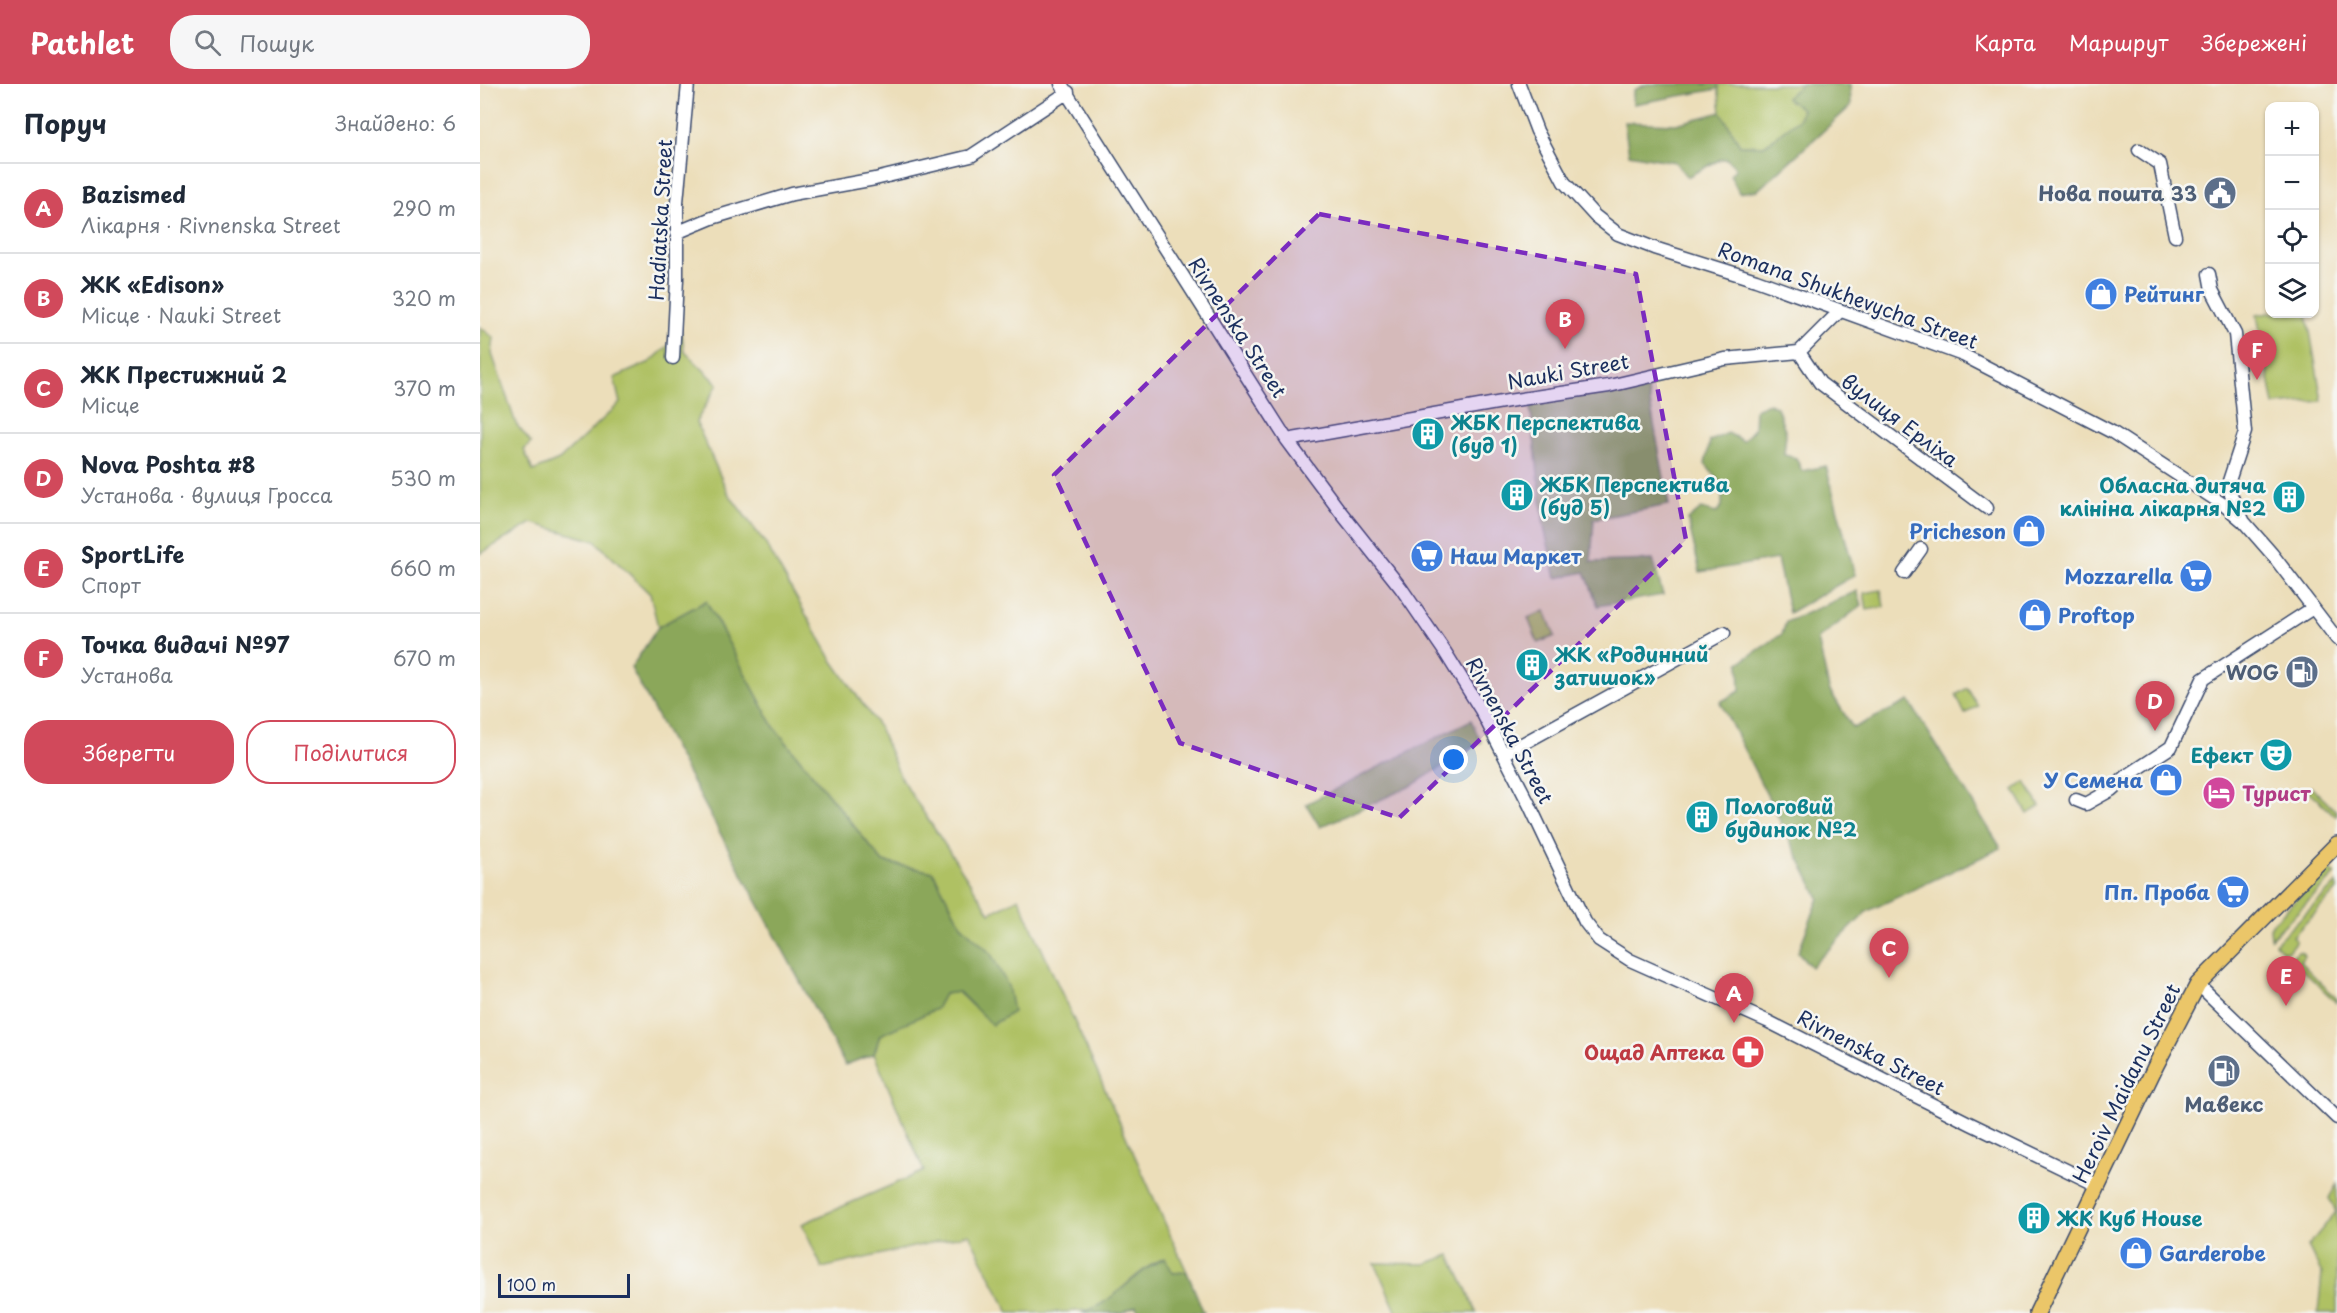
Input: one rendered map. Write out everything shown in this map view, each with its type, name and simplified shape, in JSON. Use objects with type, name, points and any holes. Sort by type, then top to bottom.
[{"type":"main road","name":"Heroiv Maidanu Street","points":[[2037,1313],[2156,1065],[2198,984],[2337,844]]},
{"type":"street","name":"Hadiatska Street","points":[[673,358],[677,279],[677,202],[688,84]]},
{"type":"street","name":"Romana Shukhevycha Street","points":[[1519,84],[1537,131],[1564,182],[1595,216],[1618,234],[1654,248],[1756,280],[1963,355],[2100,425],[2224,505],[2244,522]]},
{"type":"street","points":[[676,233],[712,218],[792,194],[875,179],[970,156],[1065,88]]},
{"type":"street","name":"Rivnenska Street","points":[[1065,88],[1287,440],[1401,588],[1445,652],[1481,710],[1585,922],[1599,940],[1630,960],[1767,1021],[2099,1186]]},
{"type":"street","points":[[2139,150],[2160,164],[2175,236]]},
{"type":"street","points":[[2209,274],[2212,290],[2235,334],[2245,432],[2229,481],[2231,495],[2244,522],[2278,561],[2337,639]]},
{"type":"street","points":[[1799,352],[1840,311]]},
{"type":"street","name":"Nauki Street","points":[[1287,440],[1508,401],[1609,386],[1725,359],[1799,352]]},
{"type":"street","name":"вулиця Ерліха","points":[[1799,352],[1820,383],[1987,508]]},
{"type":"street","points":[[1904,573],[1921,549]]},
{"type":"street","points":[[2076,800],[2086,804],[2111,790],[2127,776],[2171,747],[2203,679],[2313,608]]},
{"type":"street","points":[[1504,754],[1724,633]]},
{"type":"street","points":[[2198,984],[2337,1118]]},
{"type":"highlighted area","points":[[1319,214],[1636,274],[1686,540],[1399,818],[1180,743],[1054,475]]},
{"type":"green space","points":[[1647,84],[1718,84],[1719,89],[1633,104],[1633,90]]},
{"type":"green space","points":[[1718,84],[1802,84],[1787,98],[1802,109],[1799,119],[1764,146],[1740,145],[1721,112]]},
{"type":"green space","points":[[1802,84],[1850,84],[1851,106],[1758,190],[1739,193],[1730,175],[1736,168],[1727,159],[1721,159],[1687,177],[1675,162],[1629,154],[1624,122],[1676,124],[1721,112],[1740,145],[1764,146],[1799,119],[1802,109],[1786,98]]},
{"type":"green space","points":[[2265,314],[2265,318],[2308,318],[2322,401],[2274,405],[2257,315]]},
{"type":"green space","points":[[480,327],[494,338],[492,354],[516,424],[531,443],[524,450],[533,471],[559,460],[620,403],[614,378],[650,362],[682,333],[684,351],[718,384],[696,422],[728,493],[765,543],[832,660],[879,727],[902,780],[990,913],[1019,898],[1187,1272],[1173,1273],[1164,1258],[1146,1269],[1097,1308],[1068,1312],[1009,1313],[969,1234],[822,1268],[802,1224],[924,1171],[874,1054],[880,1035],[936,1009],[944,994],[958,992],[972,1006],[991,954],[961,925],[933,872],[883,862],[774,727],[706,601],[658,627],[650,594],[595,541],[532,523],[480,554]]},
{"type":"green space","points":[[1647,386],[1669,505],[1594,519],[1591,562],[1653,560],[1663,595],[1598,606],[1585,572],[1556,578],[1544,528],[1530,403]]},
{"type":"green space","points":[[1769,403],[1777,407],[1786,433],[1784,455],[1796,458],[1802,471],[1826,466],[1855,575],[1789,613],[1777,559],[1700,572],[1688,520],[1701,509],[1716,513],[1722,506],[1722,485],[1705,464],[1710,441],[1728,433],[1743,441],[1754,429],[1755,409]]},
{"type":"green space","points":[[1881,590],[1884,607],[1867,610],[1864,593]]},
{"type":"green space","points":[[1857,591],[1862,605],[1818,639],[1829,689],[1853,728],[1909,701],[2001,848],[1868,911],[1811,967],[1798,952],[1819,898],[1720,702],[1740,691],[1739,663],[1782,634],[1786,622]]},
{"type":"green space","points":[[706,601],[774,727],[883,862],[933,872],[961,925],[991,954],[1008,986],[1013,1012],[992,1025],[959,992],[944,994],[936,1009],[880,1035],[874,1054],[845,1065],[631,668],[658,627]]},
{"type":"green space","points":[[1545,611],[1555,636],[1538,643],[1528,618]]},
{"type":"green space","points":[[1967,688],[1978,706],[1965,714],[1956,695]]},
{"type":"green space","points":[[1471,720],[1481,742],[1413,785],[1320,827],[1306,804]]},
{"type":"green space","points":[[2025,782],[2040,806],[2028,814],[2014,790]]},
{"type":"green space","points":[[2311,787],[2337,812],[2336,816],[2308,791]]},
{"type":"green space","points":[[2330,870],[2336,874],[2271,938],[2270,928],[2273,923],[2324,871]]},
{"type":"green space","points":[[2337,883],[2337,890],[2293,936],[2296,941],[2288,951],[2283,951],[2275,943]]},
{"type":"green space","points":[[2298,951],[2304,956],[2300,962],[2337,999],[2337,1003],[2292,960],[2291,958]]},
{"type":"green space","points":[[2337,1184],[2337,1313],[2318,1313],[2322,1274],[2308,1246],[2336,1212],[2329,1198]]},
{"type":"green space","points":[[1450,1255],[1477,1313],[1397,1313],[1375,1263],[1425,1264]]},
{"type":"green space","points":[[1165,1258],[1173,1273],[1187,1272],[1204,1313],[1139,1313],[1136,1306],[1121,1313],[1082,1313],[1104,1302],[1143,1271]]},
{"type":"place","name":"Нова пошта 33","points":[[2220,193]]},
{"type":"place","name":"Рейтинг","points":[[2101,294]]},
{"type":"place","name":"ЖК «Edison»","points":[[1565,349]]},
{"type":"place","name":"Точка видачі №97","points":[[2257,380]]},
{"type":"place","name":"ЖБК Перспектива (буд 1)","points":[[1428,434]]},
{"type":"place","name":"ЖБК Перспектива (буд 5)","points":[[1517,495]]},
{"type":"place","name":"Обласна дитяча клініна лікарня №2","points":[[2289,497]]},
{"type":"place","name":"Pricheson","points":[[2029,531]]},
{"type":"place","name":"Наш Маркет","points":[[1427,556]]},
{"type":"place","name":"Mozzarella","points":[[2196,576]]},
{"type":"place","name":"Proftop","points":[[2035,615]]},
{"type":"place","name":"ЖК «Родинний затишок»","points":[[1532,665]]},
{"type":"place","name":"WOG","points":[[2302,672]]},
{"type":"place","name":"Nova Poshta #8","points":[[2155,731]]},
{"type":"place","name":"Ефект","points":[[2276,755]]},
{"type":"place","name":"У Семена","points":[[2166,780]]},
{"type":"place","name":"Турист","points":[[2219,793]]},
{"type":"place","name":"Пологовий будинок №2","points":[[1702,817]]},
{"type":"place","name":"Пп. Проба","points":[[2233,892]]},
{"type":"place","name":"ЖК Престижний 2","points":[[1889,978]]},
{"type":"place","name":"SportLife","points":[[2286,1006]]},
{"type":"place","name":"Bazismed","points":[[1734,1023]]},
{"type":"place","name":"Ощад Аптека","points":[[1748,1052]]},
{"type":"place","name":"Мавекс","points":[[2224,1071]]},
{"type":"place","name":"ЖК Куб House","points":[[2034,1218]]},
{"type":"place","name":"Garderobe","points":[[2136,1253]]}]
